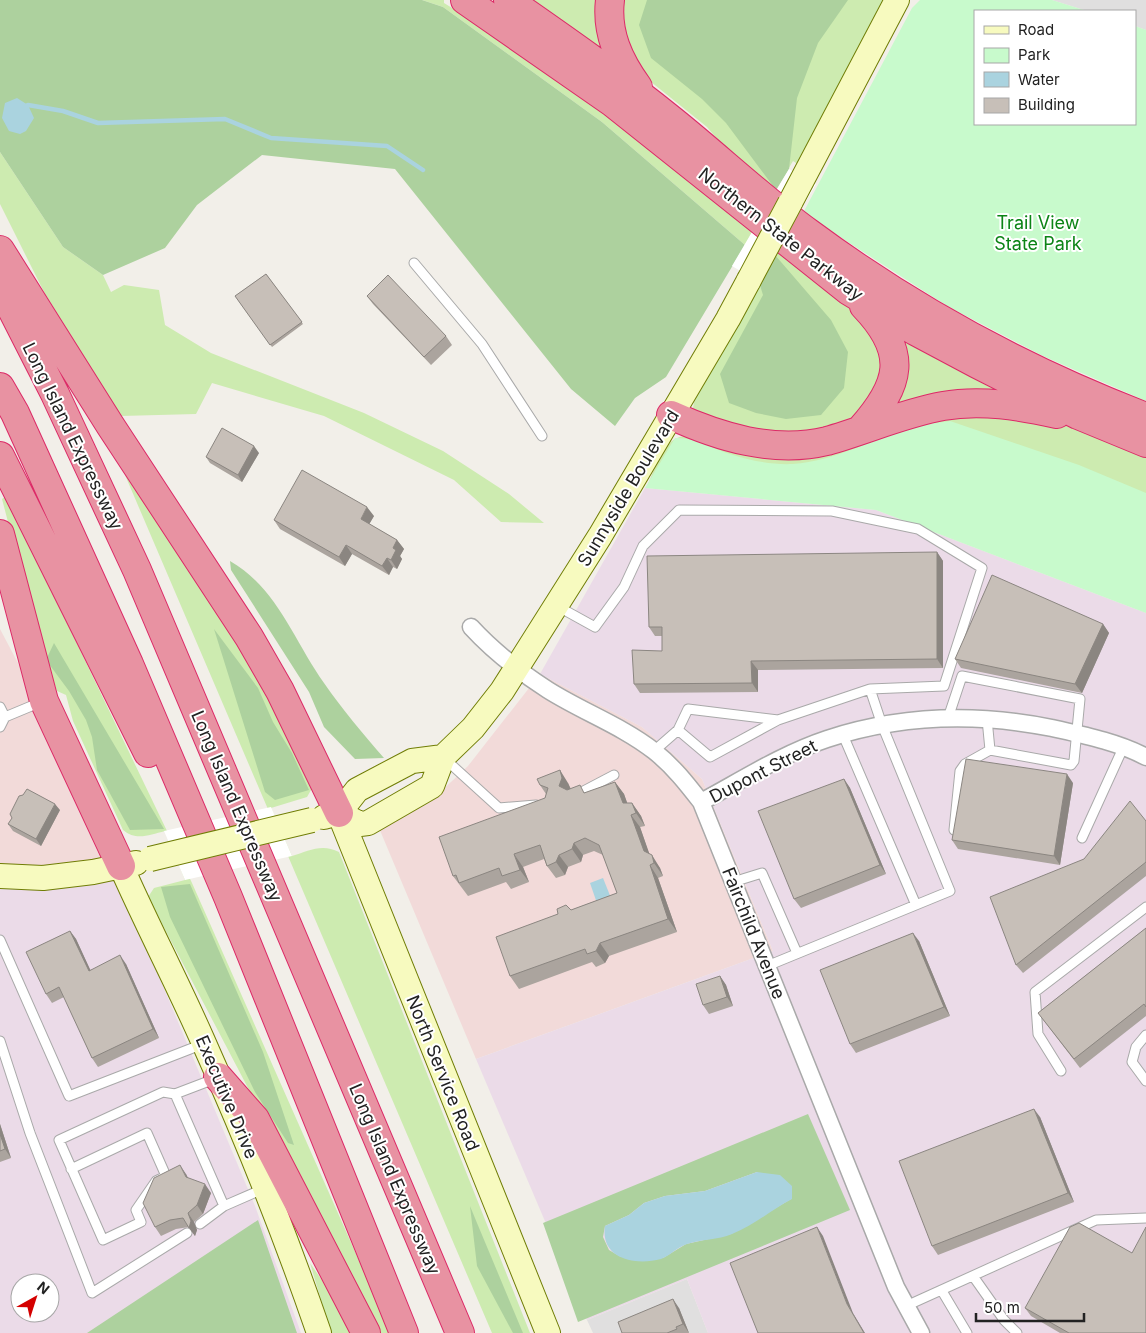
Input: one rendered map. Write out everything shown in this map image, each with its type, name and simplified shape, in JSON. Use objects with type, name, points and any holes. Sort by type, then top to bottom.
[{"type":"highway","name":"Northern State Parkway","points":[[465,0],[613,103],[849,290],[923,335],[1078,415],[1146,443]]},
{"type":"highway","name":"Northern State Parkway","points":[[508,0],[584,52],[654,106],[807,232],[864,272],[942,321],[1014,360],[1092,396],[1146,417]]},
{"type":"highway","points":[[610,0],[608,15],[616,49],[627,72],[654,106]]},
{"type":"highway","points":[[0,250],[110,425],[249,636],[280,691],[339,813]]},
{"type":"highway","name":"Long Island Expressway","points":[[0,286],[55,394],[137,570],[460,1333]]},
{"type":"highway","points":[[849,290],[877,320],[893,349],[892,386],[885,400],[860,429]]},
{"type":"highway","points":[[0,387],[15,413],[110,622],[186,798],[232,906],[404,1333]]},
{"type":"highway","points":[[671,415],[732,438],[762,444],[784,445],[825,441],[920,411],[961,403],[993,404],[1078,415]]},
{"type":"highway","points":[[0,456],[149,756],[186,798]]},
{"type":"highway","points":[[0,534],[44,701],[121,866]]},
{"type":"highway","points":[[218,1077],[255,1119],[366,1333]]},
{"type":"main road","name":"Sunnyside Boulevard","points":[[339,813],[360,824],[368,823],[432,786],[442,757],[473,728],[517,668],[557,606],[749,280],[897,0]]},
{"type":"main road","points":[[0,876],[43,878],[93,872],[339,813],[357,790],[412,761],[442,757]]},
{"type":"main road","name":"North Service Road","points":[[339,813],[548,1333]]},
{"type":"main road","name":"Executive Drive","points":[[121,866],[204,1043],[266,1188],[319,1333]]},
{"type":"street","name":"Fairchild Avenue","points":[[471,627],[489,646],[548,690],[625,732],[654,752],[680,775],[701,802],[906,1306],[921,1333]]},
{"type":"street","name":"Dupont Street","points":[[701,802],[778,760],[827,739],[882,725],[948,718],[1018,721],[1077,734],[1123,748],[1146,758]]},
{"type":"lane","points":[[414,263],[482,344],[542,436]]},
{"type":"lane","points":[[557,606],[595,627],[624,587],[643,546],[679,510],[832,511],[918,529],[982,568],[944,686],[870,688],[778,720],[710,757],[678,730]]},
{"type":"lane","points":[[948,718],[962,676],[1080,699],[1074,761],[1071,765],[990,750],[965,764],[960,771],[954,830]]},
{"type":"lane","points":[[767,966],[950,891],[882,725],[870,688]]},
{"type":"lane","points":[[0,727],[5,717],[44,701]]},
{"type":"lane","points":[[0,708],[5,717]]},
{"type":"lane","points":[[654,752],[678,730],[688,709],[778,720]]},
{"type":"lane","points":[[987,719],[990,750]]},
{"type":"lane","points":[[844,735],[916,905]]},
{"type":"lane","points":[[1082,838],[1123,748]]},
{"type":"lane","points":[[442,757],[499,808],[543,804]]},
{"type":"lane","points":[[574,796],[614,775]]},
{"type":"lane","points":[[733,882],[762,873],[797,953]]},
{"type":"lane","points":[[1061,1071],[1038,1034],[1035,992],[1146,907]]},
{"type":"lane","points":[[0,940],[69,1096],[204,1043]]},
{"type":"lane","points":[[1146,1035],[1136,1047],[1132,1062],[1146,1081]]},
{"type":"lane","points":[[0,1040],[30,1133],[92,1293],[187,1233]]},
{"type":"lane","points":[[71,1169],[147,1133],[166,1176],[156,1181],[136,1210],[141,1222],[103,1240],[71,1169],[59,1140],[163,1092],[175,1094],[218,1077]]},
{"type":"lane","points":[[175,1094],[224,1206]]},
{"type":"lane","points":[[200,1224],[224,1206],[266,1188]]},
{"type":"lane","points":[[906,1306],[1096,1220],[1146,1218]]},
{"type":"lane","points":[[973,1276],[1004,1320],[1017,1333]]},
{"type":"lane","points":[[942,1291],[967,1333]]},
{"type":"shaded area","points":[[1052,0],[1146,0],[1146,30],[1136,26],[1136,10],[1084,10]]},
{"type":"shaded area","points":[[645,488],[876,510],[1146,613],[1146,1333],[708,1333],[687,1279],[587,1320],[476,1059],[773,951],[702,779],[642,727],[540,674]]},
{"type":"shaded area","points":[[0,629],[37,699],[119,871],[0,877]]},
{"type":"shaded area","points":[[540,674],[642,727],[702,779],[773,951],[476,1059],[379,828],[435,797],[468,766]]},
{"type":"shaded area","points":[[119,871],[135,919],[255,1206],[301,1333],[0,1333],[0,877]]},
{"type":"shaded area","points":[[687,1279],[708,1333],[593,1333],[587,1320]]},
{"type":"green space","points":[[0,0],[422,0],[443,7],[602,122],[745,245],[666,377],[635,398],[615,426],[571,389],[395,169],[262,155],[197,205],[165,248],[103,275],[63,247],[0,152]]},
{"type":"green space","points":[[422,0],[444,0],[444,3],[524,55],[602,112],[754,230],[745,245],[602,122],[443,7]]},
{"type":"green space","points":[[525,0],[603,0],[604,54]]},
{"type":"green space","points":[[615,0],[884,0],[799,165],[793,161],[776,190],[739,165],[707,127],[640,73],[622,49]]},
{"type":"green space","points":[[647,0],[848,0],[818,43],[797,98],[789,169],[776,190],[726,123],[702,99],[651,58],[639,25]]},
{"type":"green space","name":"Trail View State Park","points":[[920,0],[1052,0],[1084,10],[974,10],[974,125],[1136,125],[1136,26],[1146,30],[1146,401],[1043,356],[947,306],[803,213],[912,8]]},
{"type":"green space","points":[[0,152],[63,247],[103,275],[111,292],[124,285],[159,290],[165,325],[211,353],[364,413],[443,451],[509,494],[544,523],[501,522],[454,480],[324,416],[212,383],[196,414],[121,416],[44,292],[0,204]]},
{"type":"green space","points":[[780,247],[872,322],[888,385],[844,426],[811,434],[757,435],[698,415],[693,408],[695,397]]},
{"type":"green space","points":[[775,255],[831,320],[848,352],[844,388],[821,415],[786,419],[756,413],[729,403],[720,374],[763,295],[759,282]]},
{"type":"green space","points":[[898,335],[1014,391],[888,407]]},
{"type":"green space","points":[[942,410],[1066,424],[1146,454],[1146,497],[859,457],[780,467],[665,470],[648,484],[666,447],[671,442],[685,436],[738,453],[774,457],[819,457]]},
{"type":"green space","points":[[950,421],[1079,465],[1146,493],[1146,613],[876,510],[645,488],[675,438],[697,441],[755,461],[793,464],[824,459],[917,426]]},
{"type":"green space","points":[[125,475],[232,633],[312,780],[311,790],[307,797],[271,808],[292,856],[321,848],[333,849],[339,852],[530,1333],[492,1333]]},
{"type":"green space","points":[[6,496],[192,883],[391,1333],[379,1333],[335,1254],[148,897],[154,888],[185,880],[165,831],[138,836],[123,830],[73,721],[66,695],[57,691],[38,637],[2,499]]},
{"type":"green space","points":[[230,561],[246,572],[272,600],[324,683],[384,758],[355,759],[324,727],[309,692],[231,570]]},
{"type":"green space","points":[[214,629],[258,688],[273,722],[292,753],[309,790],[275,800],[265,792]]},
{"type":"green space","points":[[54,643],[164,829],[130,830],[97,770],[92,737],[86,720],[69,691],[46,660]]},
{"type":"green space","points":[[190,884],[263,1052],[294,1145],[288,1143],[255,1092],[170,917],[161,887]]},
{"type":"green space","points":[[808,1114],[850,1210],[578,1322],[543,1223]],"holes":[[[757,1172],[791,1199],[731,1234],[686,1244],[663,1258],[621,1257],[609,1250],[603,1237],[605,1226],[629,1215],[644,1203],[665,1196],[705,1191]]]},
{"type":"green space","points":[[470,1206],[523,1333],[513,1333],[477,1266]]},
{"type":"green space","points":[[258,1220],[297,1333],[87,1333]]},
{"type":"green space","points":[[310,1263],[342,1309],[353,1333],[331,1333]]},
{"type":"water","points":[[17,98],[28,105],[34,118],[26,131],[20,134],[9,131],[2,118],[5,103]]},
{"type":"water","points":[[603,878],[613,903],[599,909],[590,883]]},
{"type":"water","points":[[757,1172],[780,1175],[792,1186],[792,1199],[740,1231],[727,1236],[687,1244],[664,1258],[651,1261],[621,1258],[608,1246],[605,1237],[605,1226],[629,1215],[644,1203],[665,1196],[705,1191]]},
{"type":"pier","points":[[789,169],[816,184],[759,282],[732,266]]},
{"type":"pier","points":[[271,807],[292,856],[185,880],[164,831]]},
{"type":"building","points":[[266,274],[302,322],[270,345],[235,296]]},
{"type":"building","points":[[388,275],[446,336],[424,357],[367,296]]},
{"type":"building","points":[[222,428],[254,446],[238,475],[206,457]]},
{"type":"building","points":[[302,470],[367,507],[361,519],[397,540],[393,548],[396,550],[391,560],[387,558],[382,566],[346,545],[339,557],[274,520]]},
{"type":"building","points":[[937,552],[937,659],[751,661],[752,683],[634,684],[632,650],[662,651],[662,627],[649,627],[647,556]]},
{"type":"building","points":[[992,575],[1103,624],[1075,684],[955,659]]},
{"type":"building","points":[[966,759],[1067,774],[1054,856],[952,840]]},
{"type":"building","points":[[560,770],[562,778],[559,786],[567,790],[580,785],[584,793],[615,782],[623,803],[632,803],[636,813],[631,815],[644,851],[652,855],[654,863],[650,865],[668,919],[600,943],[596,951],[587,954],[585,949],[510,976],[496,937],[558,914],[557,909],[566,905],[571,910],[617,893],[599,845],[585,838],[574,843],[572,849],[559,855],[556,862],[547,866],[540,845],[514,854],[520,870],[502,876],[499,868],[459,883],[456,875],[453,876],[439,837],[545,798],[548,788],[540,785],[537,779]]},
{"type":"building","points":[[844,779],[880,865],[794,899],[758,811]]},
{"type":"building","points":[[27,789],[55,804],[36,839],[8,824],[12,818],[10,814],[19,796],[23,795]]},
{"type":"building","points":[[1130,801],[1146,821],[1146,862],[1016,965],[990,897],[1084,859]]},
{"type":"building","points":[[1146,928],[1146,1007],[1144,1004],[1074,1059],[1038,1013]]},
{"type":"building","points":[[70,931],[89,971],[120,955],[153,1029],[92,1058],[59,987],[46,994],[26,952]]},
{"type":"building","points":[[913,933],[944,1007],[850,1044],[820,970]]},
{"type":"building","points":[[720,976],[727,997],[703,1005],[696,984]]},
{"type":"building","points":[[1034,1109],[1068,1193],[932,1246],[899,1161]]},
{"type":"building","points":[[0,1134],[5,1149],[0,1151]]},
{"type":"building","points":[[180,1165],[186,1177],[205,1184],[197,1205],[188,1213],[191,1221],[189,1228],[183,1218],[170,1220],[155,1227],[143,1203],[154,1178]]},
{"type":"building","points":[[1079,1223],[1132,1253],[1146,1227],[1146,1333],[1069,1333],[1025,1308],[1070,1227]]},
{"type":"building","points":[[817,1227],[847,1304],[864,1333],[758,1333],[730,1263]]},
{"type":"building","points":[[673,1299],[683,1324],[676,1327],[677,1329],[667,1333],[622,1333],[618,1322]]},
{"type":"waterway","points":[[24,107],[28,105],[63,111],[98,123],[225,119],[271,138],[387,146],[423,170]]}]
